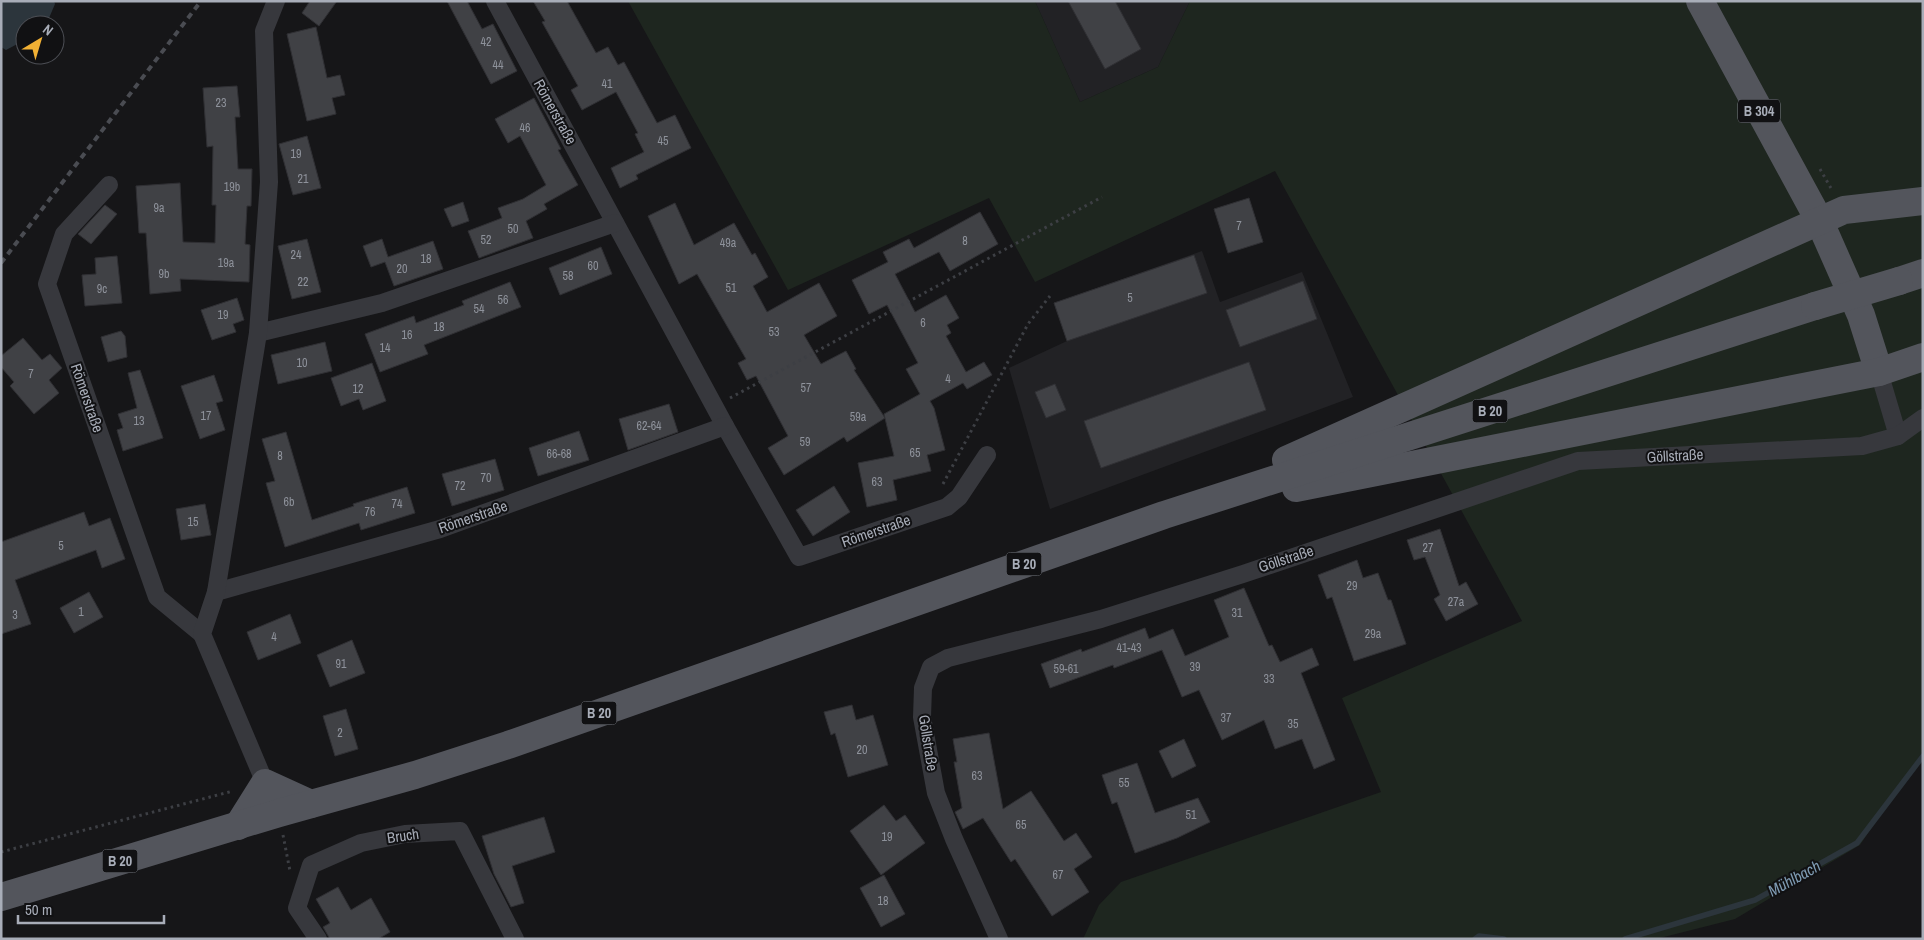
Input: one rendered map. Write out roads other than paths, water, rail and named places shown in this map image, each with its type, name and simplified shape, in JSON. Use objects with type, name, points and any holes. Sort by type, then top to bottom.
[{"type":"main road","name":"B 304","points":[[1700,1],[1819,220],[1861,316],[1879,372]]},
{"type":"main road","points":[[1164,515],[1819,220],[1844,210],[1923,201]]},
{"type":"main road","name":"B 20","points":[[1,897],[414,775],[508,745],[1164,515],[1815,306],[1911,277]]},
{"type":"main road","points":[[1164,515],[1879,372],[1923,357]]},
{"type":"main road","points":[[238,826],[265,783],[311,804]]},
{"type":"street","points":[[202,634],[216,592],[258,333],[269,182],[264,31],[276,1]]},
{"type":"street","name":"Römerstraße","points":[[495,1],[714,406],[798,557],[947,507],[959,497],[986,455]]},
{"type":"street","name":"Römerstraße","points":[[109,185],[64,234],[48,284],[157,597],[202,634],[265,783]]},
{"type":"street","points":[[258,333],[382,303],[615,223]]},
{"type":"street","points":[[1879,372],[1898,436]]},
{"type":"street","name":"Göllstraße","points":[[999,939],[954,839],[936,793],[922,717],[923,688],[931,666],[948,658],[1101,620],[1578,461],[1862,446],[1898,436],[1923,418]]},
{"type":"street","name":"Römerstraße","points":[[216,592],[440,529],[725,426]]},
{"type":"street","name":"Bruch","points":[[318,939],[297,908],[311,865],[361,843],[405,834],[460,831],[515,939]]},
{"type":"waterway","name":"Mühlbach","points":[[1625,939],[1755,900],[1857,843],[1923,756]]},
{"type":"waterway","name":"Mühlbach","points":[[1475,939],[1479,936],[1504,939]]},
{"type":"railway","points":[[1,263],[201,1]]}]
